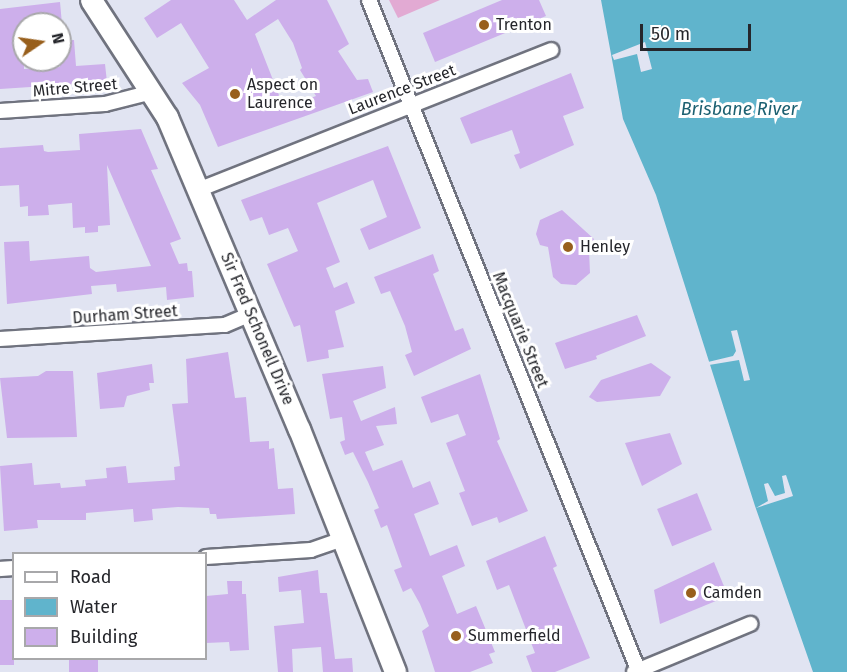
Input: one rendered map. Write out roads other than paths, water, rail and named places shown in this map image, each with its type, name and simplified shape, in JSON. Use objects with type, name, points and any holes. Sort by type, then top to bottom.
[{"type":"main road","name":"Sir Fred Schonell Drive","points":[[91,0],[152,92],[198,190],[343,538],[395,672]]},
{"type":"street","name":"Macquarie Street","points":[[369,0],[637,671]]},
{"type":"street","name":"Laurence Street","points":[[198,190],[412,103],[551,50]]},
{"type":"street","name":"Mitre Street","points":[[0,111],[105,104],[152,92]]},
{"type":"street","name":"Durham Street","points":[[0,339],[225,325],[251,314]]},
{"type":"street","points":[[207,556],[311,550],[343,538]]},
{"type":"street","points":[[637,671],[750,624]]},
{"type":"water","name":"Brisbane River","points":[[601,0],[847,0],[847,672],[813,672],[755,506],[656,195],[623,119]]},
{"type":"place","name":"Trenton","points":[[484,25]]},
{"type":"place","name":"Aspect on Laurence","points":[[235,94]]},
{"type":"place","name":"Henley","points":[[568,247]]},
{"type":"place","name":"Camden","points":[[691,593]]},
{"type":"place","name":"Summerfield","points":[[456,636]]}]
